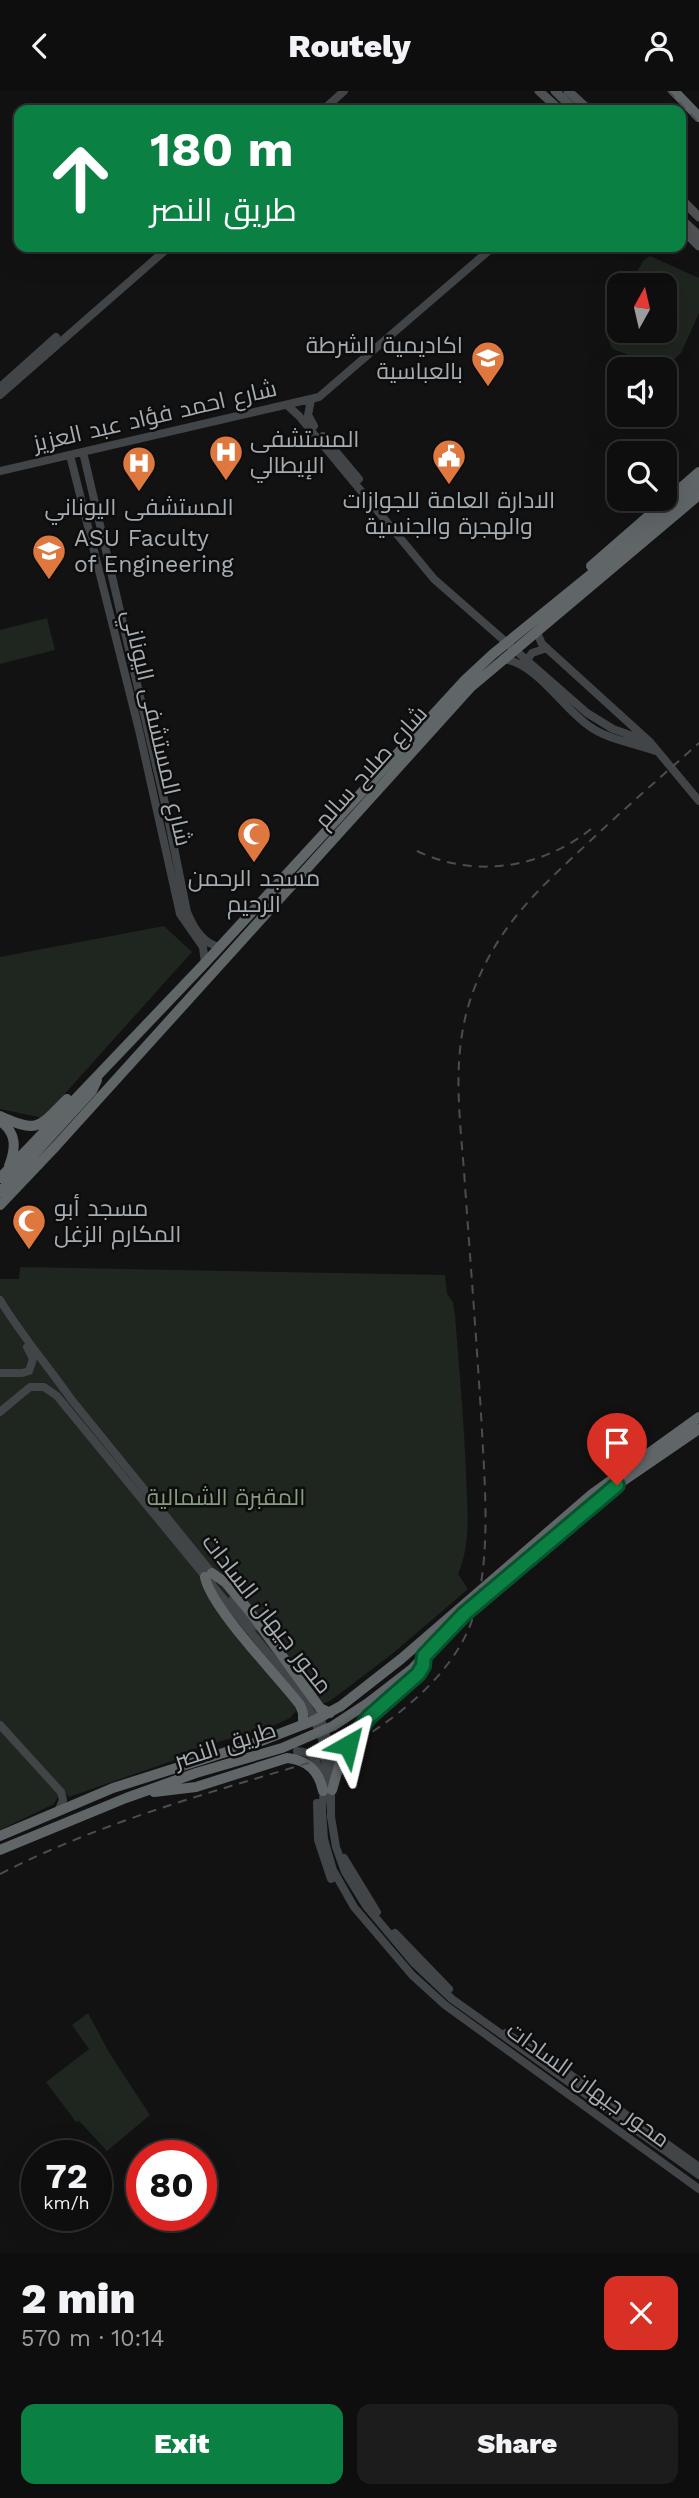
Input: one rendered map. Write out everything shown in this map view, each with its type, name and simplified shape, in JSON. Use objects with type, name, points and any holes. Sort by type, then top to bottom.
[{"type":"highway","points":[[674,91],[699,117]]},
{"type":"highway","points":[[682,91],[699,108]]},
{"type":"highway","points":[[586,576],[595,561],[699,472]]},
{"type":"highway","name":"شارع صلاح سالم","points":[[98,1076],[205,964],[465,680],[492,654],[637,537],[699,483]]},
{"type":"highway","name":"شارع صلاح سالم","points":[[101,1095],[471,687],[699,495]]},
{"type":"highway","points":[[0,1118],[24,1126],[39,1125],[84,1082],[98,1076]]},
{"type":"highway","points":[[0,1178],[98,1076]]},
{"type":"highway","points":[[0,1192],[92,1091],[98,1076]]},
{"type":"highway","points":[[0,1205],[101,1095]]},
{"type":"highway","points":[[0,1212],[89,1118],[101,1095]]},
{"type":"highway","points":[[0,1118],[9,1129],[14,1142],[15,1151],[8,1170]]},
{"type":"highway","name":"طريق النصر","points":[[0,1836],[113,1788],[261,1741],[330,1713],[401,1659],[592,1494],[699,1417]]},
{"type":"highway","name":"طريق النصر","points":[[0,1850],[126,1798],[293,1744],[341,1721],[412,1669],[464,1614],[617,1485],[699,1429]]},
{"type":"highway","points":[[208,1575],[226,1583],[320,1708],[330,1713]]},
{"type":"highway","points":[[208,1575],[211,1593],[302,1707],[303,1724]]},
{"type":"highway","points":[[328,1790],[357,1730],[418,1674],[423,1666],[424,1656],[416,1652],[414,1646]]},
{"type":"highway","points":[[401,1659],[407,1661],[412,1669]]},
{"type":"highway","points":[[302,1707],[310,1708],[315,1701]]},
{"type":"highway","points":[[140,1793],[196,1787],[288,1758],[300,1760],[312,1767],[328,1790]]},
{"type":"highway","points":[[113,1788],[113,1797],[126,1798]]},
{"type":"highway","points":[[43,1817],[51,1819],[52,1827]]},
{"type":"main road","points":[[539,91],[554,105]]},
{"type":"main road","points":[[548,91],[563,105]]},
{"type":"main road","points":[[555,91],[570,105]]},
{"type":"main road","points":[[568,91],[583,105]]},
{"type":"main road","points":[[686,204],[699,217]]},
{"type":"main road","points":[[686,216],[699,228]]},
{"type":"main road","points":[[686,224],[699,236]]},
{"type":"main road","points":[[686,233],[699,247]]},
{"type":"street","points":[[329,105],[344,91]]},
{"type":"street","points":[[0,387],[157,252]]},
{"type":"street","points":[[0,395],[163,252]]},
{"type":"street","points":[[436,577],[310,420],[308,411],[315,398],[487,252]]},
{"type":"street","name":"شارع احمد فؤاد عبد العزيز","points":[[0,471],[315,398]]},
{"type":"street","points":[[287,405],[303,419],[436,577],[597,721],[650,742]]},
{"type":"street","name":"شارع المستشفى اليوناني","points":[[83,452],[166,808],[187,912],[205,941],[220,947]]},
{"type":"street","name":"شارع المستشفى اليوناني","points":[[70,455],[147,766],[180,914],[203,947],[205,964]]},
{"type":"street","points":[[83,505],[96,502]]},
{"type":"street","points":[[537,633],[540,642],[660,752],[699,801]]},
{"type":"street","points":[[524,666],[532,653],[547,648]]},
{"type":"street","points":[[503,659],[524,666],[595,730],[660,752]]},
{"type":"street","points":[[545,674],[596,715],[618,726],[639,732]]},
{"type":"street","name":"محور جيهان السادات","points":[[0,1300],[71,1399],[312,1712],[326,1757],[328,1790],[323,1830],[333,1870],[354,1907],[444,1992],[699,2175]]},
{"type":"street","points":[[0,1373],[22,1373],[31,1369],[33,1359],[25,1338]]},
{"type":"street","name":"محور جيهان السادات","points":[[0,1412],[30,1387],[44,1387],[57,1396],[208,1575]]},
{"type":"street","points":[[341,1721],[333,1738],[334,1816],[348,1866],[379,1915],[426,1968],[468,2005],[636,2120],[699,2167]]},
{"type":"street","points":[[0,1725],[61,1792],[63,1800],[59,1809]]},
{"type":"street","points":[[298,1751],[311,1754],[319,1766],[316,1821],[318,1840],[327,1870],[342,1898],[416,1984],[448,2011],[475,2028]]},
{"type":"street","name":"محور جيهان السادات","points":[[393,1945],[425,1987],[475,2028],[699,2189]]},
{"type":"street","points":[[516,2038],[534,2058]]},
{"type":"green space","points":[[650,256],[699,278],[699,313],[677,357],[633,357],[613,349],[610,344],[677,343],[677,273],[636,273],[643,261]]},
{"type":"green space","points":[[47,618],[55,650],[0,664],[0,630]]},
{"type":"green space","points":[[164,926],[192,952],[43,1118],[0,1109],[0,957]]},
{"type":"green space","name":"المقبرة الشمالية","points":[[20,1267],[445,1275],[447,1294],[453,1302],[455,1315],[467,1498],[467,1537],[458,1574],[468,1589],[392,1654],[330,1701],[298,1709],[290,1718],[258,1733],[256,1731],[191,1750],[192,1754],[69,1797],[65,1793],[58,1797],[54,1804],[0,1830],[0,1279],[19,1279]]},
{"type":"green space","points":[[88,2013],[110,2054],[150,2115],[112,2147],[112,2140],[97,2140],[79,2121],[76,2122],[46,2082],[89,2049],[72,2025]]},
{"type":"railway","points":[[668,91],[682,105]]},
{"type":"railway","points":[[686,110],[699,123]]},
{"type":"railway","points":[[0,1874],[39,1855],[119,1823],[325,1758],[347,1747],[392,1718],[414,1700],[434,1680],[465,1637],[479,1592],[486,1523],[458,1079],[467,1012],[484,966],[522,908],[589,842],[699,743]]},
{"type":"railway","points":[[417,851],[462,865],[507,865],[551,853],[591,829]]},
{"type":"place","name":"اكاديمية الشرطة بالعباسية","points":[[488,388]]},
{"type":"place","name":"المستشفى الإيطالي","points":[[226,482]]},
{"type":"place","name":"الادارة العامة للجوازات والهجرة والجنسية","points":[[449,486]]},
{"type":"place","name":"المستشفى اليوناني","points":[[139,493]]},
{"type":"place","name":"ASU Faculty of Engineering","points":[[49,581]]},
{"type":"place","name":"مسجد الرحمن الرحيم","points":[[254,864]]},
{"type":"place","name":"مسجد أبو المكارم الزغل","points":[[29,1251]]},
{"type":"route","points":[[348,1745],[369,1717],[418,1674],[423,1666],[424,1656],[442,1635],[617,1485]]}]
